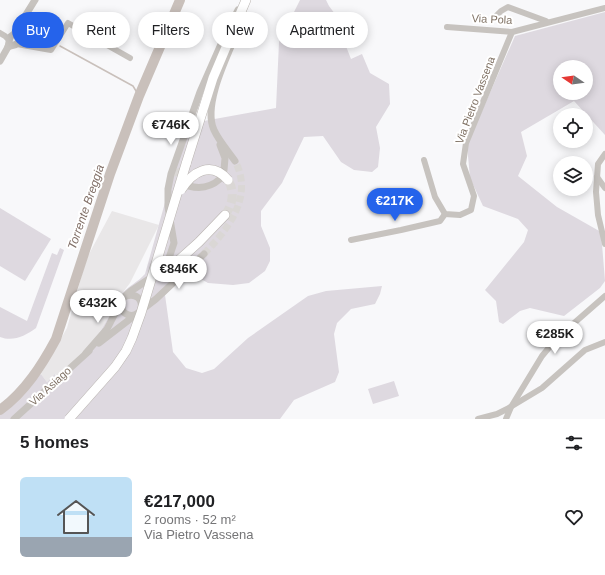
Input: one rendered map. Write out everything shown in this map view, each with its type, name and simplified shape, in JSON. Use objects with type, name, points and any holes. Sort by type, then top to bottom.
[{"type":"main road","points":[[69,419],[115,367],[129,344],[141,313],[212,78],[246,0]]},
{"type":"main road","points":[[175,200],[190,177],[202,171],[211,170],[216,172],[224,180]]},
{"type":"main road","points":[[162,271],[169,269],[199,242],[225,215]]},
{"type":"street","points":[[28,12],[35,0]]},
{"type":"street","points":[[224,170],[225,158],[214,130],[211,112],[212,98],[244,14],[246,0]]},
{"type":"street","points":[[125,297],[132,295],[138,297],[142,303],[138,313],[131,316],[126,314],[122,309],[121,304],[125,297],[131,291],[162,271],[168,261],[174,243],[168,207],[169,182],[176,158],[204,81],[237,12],[246,0]]},
{"type":"street","points":[[494,17],[501,10],[508,8],[548,22]]},
{"type":"street","name":"Via Pola","points":[[447,27],[512,32],[605,8]]},
{"type":"street","points":[[64,29],[68,23],[130,58]]},
{"type":"street","name":"Via Pietro Vassena","points":[[445,214],[460,215],[471,210],[474,196],[463,164],[466,143],[512,32]]},
{"type":"street","points":[[1,34],[8,33],[12,39]]},
{"type":"street","points":[[0,61],[12,42]]},
{"type":"street","points":[[43,48],[51,50],[52,48]]},
{"type":"street","points":[[214,130],[234,161]]},
{"type":"street","points":[[605,154],[598,164],[596,192],[598,215],[605,244]]},
{"type":"street","points":[[176,158],[176,170]]},
{"type":"street","points":[[351,240],[401,230],[440,220],[445,214],[436,197],[424,160]]},
{"type":"street","points":[[597,177],[605,188]]},
{"type":"street","points":[[189,186],[194,188],[204,188],[224,180]]},
{"type":"street","name":"Via Asiago","points":[[14,419],[86,353],[156,299],[204,254]]},
{"type":"street","points":[[506,419],[511,407],[542,356],[556,338],[605,296]]},
{"type":"street","name":"Via Asiago","points":[[86,353],[107,329],[121,304]]},
{"type":"street","points":[[478,419],[497,414],[511,407],[542,388],[585,350],[605,342]]},
{"type":"shaded area","points":[[300,0],[326,0],[334,12],[294,12]]},
{"type":"shaded area","points":[[605,12],[605,135],[593,122],[593,108],[580,108],[574,101],[562,108],[553,108],[553,113],[521,132],[527,156],[518,176],[557,207],[601,232],[605,281],[600,288],[564,316],[530,308],[520,311],[503,324],[499,322],[496,301],[485,290],[524,242],[528,230],[518,219],[483,206],[470,178],[467,145],[515,36]]},
{"type":"shaded area","points":[[279,48],[347,48],[351,59],[362,54],[370,73],[389,84],[390,104],[376,127],[380,148],[378,167],[372,172],[354,170],[341,162],[323,136],[304,137],[282,183],[261,211],[261,226],[270,248],[270,261],[265,271],[249,283],[233,285],[208,283],[189,272],[165,295],[173,352],[186,368],[202,373],[214,369],[248,338],[308,296],[326,291],[382,286],[375,304],[351,309],[337,323],[334,334],[339,372],[335,382],[294,400],[280,419],[0,419],[0,404],[41,374],[47,382],[55,374],[56,377],[83,354],[100,332],[121,295],[145,274],[187,124],[276,108]]},
{"type":"shaded area","points":[[0,208],[51,239],[25,281],[0,266]]},
{"type":"shaded area","points":[[112,211],[159,225],[130,283],[121,295],[100,332],[83,354],[57,377],[56,374],[47,382],[41,374],[67,328],[88,256]]},
{"type":"shaded area","points":[[60,248],[64,250],[36,328],[19,337],[10,339],[0,337],[0,307],[27,321],[52,253],[57,255]]},
{"type":"shaded area","points":[[394,381],[399,396],[373,404],[368,389]]},
{"type":"waterway","name":"Torrente Breggia","points":[[0,410],[9,403],[32,378],[56,339],[110,174],[139,96],[180,0]]},
{"type":"waterway","points":[[64,48],[133,86],[139,96]]},
{"type":"tunnel","points":[[204,254],[222,234],[236,212],[242,187],[240,174],[235,161]]},
{"type":"tunnel","points":[[176,169],[179,180],[183,183]]},
{"type":"tunnel","points":[[225,215],[230,207],[232,198],[232,189],[228,180]]}]
